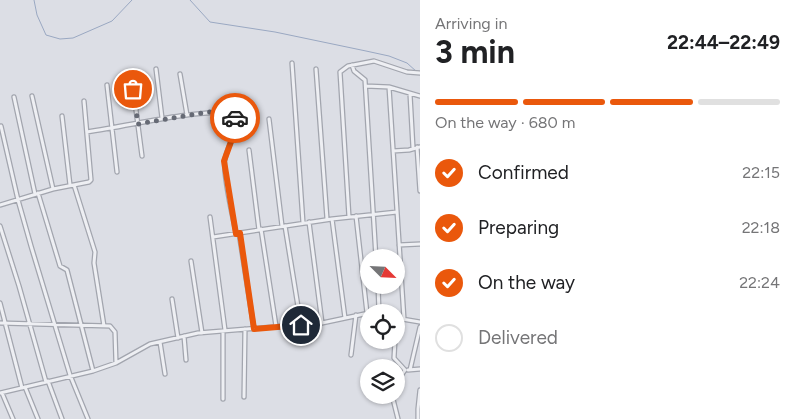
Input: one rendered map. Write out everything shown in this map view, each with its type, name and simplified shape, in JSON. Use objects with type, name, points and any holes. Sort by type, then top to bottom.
[{"type":"street","points":[[349,217],[340,76],[342,69],[374,61],[406,72],[420,73]]},
{"type":"street","points":[[292,63],[303,223]]},
{"type":"street","points":[[352,65],[354,71],[364,78],[366,86],[375,249]]},
{"type":"street","points":[[156,69],[162,119]]},
{"type":"street","points":[[316,69],[326,219]]},
{"type":"street","points":[[131,72],[142,156]]},
{"type":"street","points":[[180,74],[187,115]]},
{"type":"street","points":[[107,85],[117,172]]},
{"type":"street","points":[[366,86],[390,87],[420,96]]},
{"type":"street","points":[[390,87],[399,246],[400,304]]},
{"type":"street","points":[[410,94],[417,147],[420,192]]},
{"type":"street","points":[[32,96],[53,189]]},
{"type":"street","points":[[14,97],[37,194],[60,266],[67,270],[93,370]]},
{"type":"street","points":[[0,205],[53,189],[89,182],[92,178],[84,101]]},
{"type":"street","points":[[87,132],[208,112],[230,112],[236,119],[236,128],[224,161],[254,329]]},
{"type":"street","points":[[62,116],[72,185],[95,252],[94,264],[104,326]]},
{"type":"street","points":[[269,119],[284,226],[301,325]]},
{"type":"street","points":[[1,126],[18,200],[70,375],[88,419]]},
{"type":"street","points":[[393,151],[417,147]]},
{"type":"street","points":[[249,150],[276,326]]},
{"type":"street","points":[[213,237],[326,219],[396,212]]},
{"type":"street","points":[[356,216],[367,304]]},
{"type":"street","points":[[210,217],[224,331],[223,399]]},
{"type":"street","points":[[332,219],[345,318]]},
{"type":"street","points":[[309,222],[322,323]]},
{"type":"street","points":[[0,226],[47,382],[62,419]]},
{"type":"street","points":[[399,246],[420,244]]},
{"type":"street","points":[[191,261],[202,333]]},
{"type":"street","points":[[172,300],[178,338]]},
{"type":"street","points":[[0,303],[24,387],[38,419]]},
{"type":"street","points":[[13,419],[1,393],[116,363],[150,344],[202,333],[322,323],[360,314]]},
{"type":"street","points":[[351,355],[356,315]]},
{"type":"street","points":[[405,319],[420,322]]},
{"type":"street","points":[[0,323],[110,326],[116,332],[116,363]]},
{"type":"street","points":[[405,373],[408,370],[420,327]]},
{"type":"street","points":[[244,397],[245,329]]},
{"type":"street","points":[[184,336],[186,360]]},
{"type":"street","points":[[160,342],[165,374]]},
{"type":"street","points":[[394,349],[394,358],[408,370],[420,369]]},
{"type":"street","points":[[418,419],[420,390]]},
{"type":"street","points":[[394,404],[398,419]]},
{"type":"waterway","points":[[34,0],[37,15],[46,35],[60,39],[73,38],[112,21],[132,0]]},
{"type":"waterway","points":[[190,0],[210,22],[275,32],[389,56],[407,63],[417,72]]},
{"type":"way so far","points":[[133,89],[138,124],[208,112],[230,112],[235,118]]},
{"type":"route","points":[[235,118],[236,128],[224,161],[236,234],[240,233],[254,329],[301,325]]}]
